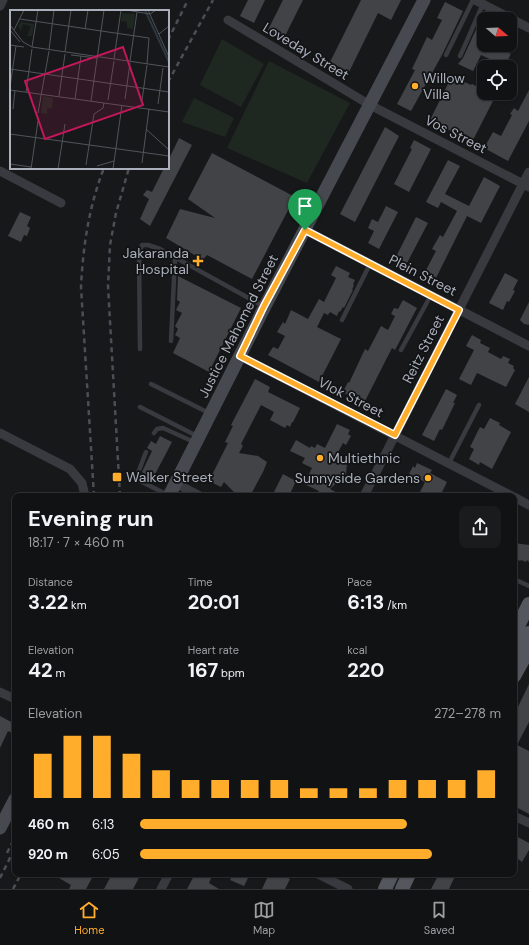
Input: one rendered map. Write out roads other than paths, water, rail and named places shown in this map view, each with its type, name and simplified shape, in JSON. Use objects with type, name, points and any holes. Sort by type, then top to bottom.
[{"type":"main road","name":"Justice Mahomed Street","points":[[170,493],[264,306],[424,0]]},
{"type":"main road","points":[[517,628],[529,604]]},
{"type":"main road","points":[[520,657],[529,633]]},
{"type":"main road","points":[[0,828],[12,805]]},
{"type":"main road","points":[[385,889],[391,877]]},
{"type":"main road","points":[[402,889],[408,877]]},
{"type":"street","points":[[0,6],[3,0]]},
{"type":"street","points":[[474,0],[529,28]]},
{"type":"street","name":"Loveday Street","points":[[228,20],[370,105]]},
{"type":"street","name":"Vos Street","points":[[370,105],[526,186]]},
{"type":"street","points":[[0,171],[61,203]]},
{"type":"street","name":"Reitz Street","points":[[366,493],[459,310],[526,186],[529,172]]},
{"type":"street","name":"Plein Street","points":[[305,230],[529,346]]},
{"type":"street","name":"Vlok Street","points":[[240,356],[505,493]]},
{"type":"street","points":[[0,433],[70,469],[82,483],[85,493]]},
{"type":"street","points":[[175,483],[194,493]]},
{"type":"street","name":"Vlok Street","points":[[517,499],[529,505]]},
{"type":"street","points":[[0,692],[12,698]]},
{"type":"street","points":[[517,818],[529,824]]},
{"type":"street","points":[[162,889],[168,877]]},
{"type":"street","points":[[322,877],[336,886],[348,889]]},
{"type":"lane","points":[[446,55],[474,0]]},
{"type":"lane","points":[[460,56],[469,36],[470,30],[483,4]]},
{"type":"lane","points":[[140,349],[140,247],[142,245],[154,247],[264,306]]},
{"type":"lane","points":[[171,341],[175,258]]},
{"type":"lane","points":[[342,320],[370,264]]},
{"type":"lane","points":[[401,350],[431,295]]},
{"type":"lane","points":[[151,384],[210,414]]},
{"type":"lane","points":[[449,463],[479,405]]},
{"type":"lane","points":[[140,407],[197,440]]},
{"type":"lane","points":[[154,434],[157,429],[162,428],[197,440]]},
{"type":"lane","points":[[146,452],[138,473],[138,480],[163,493]]},
{"type":"lane","points":[[517,580],[529,586]]},
{"type":"lane","points":[[520,657],[529,616]]},
{"type":"lane","points":[[520,657],[529,643]]},
{"type":"lane","points":[[397,889],[403,877]]},
{"type":"railway","points":[[169,38],[188,0]]},
{"type":"railway","points":[[169,80],[213,0]]},
{"type":"railway","points":[[94,493],[81,287],[83,256],[88,226],[94,197],[104,169]]},
{"type":"railway","points":[[120,493],[108,286],[110,245],[116,213],[129,169]]},
{"type":"railway","points":[[7,853],[12,843]]},
{"type":"railway","points":[[0,878],[12,854]]},
{"type":"railway","points":[[13,889],[19,877]]},
{"type":"place","name":"Willow Villa","points":[[415,86]]},
{"type":"place","name":"Jakaranda Hospital","points":[[198,261]]},
{"type":"place","name":"Multiethnic","points":[[320,458]]},
{"type":"place","name":"Walker Street","points":[[117,477]]},
{"type":"place","name":"Sunnyside Gardens","points":[[428,478]]}]
